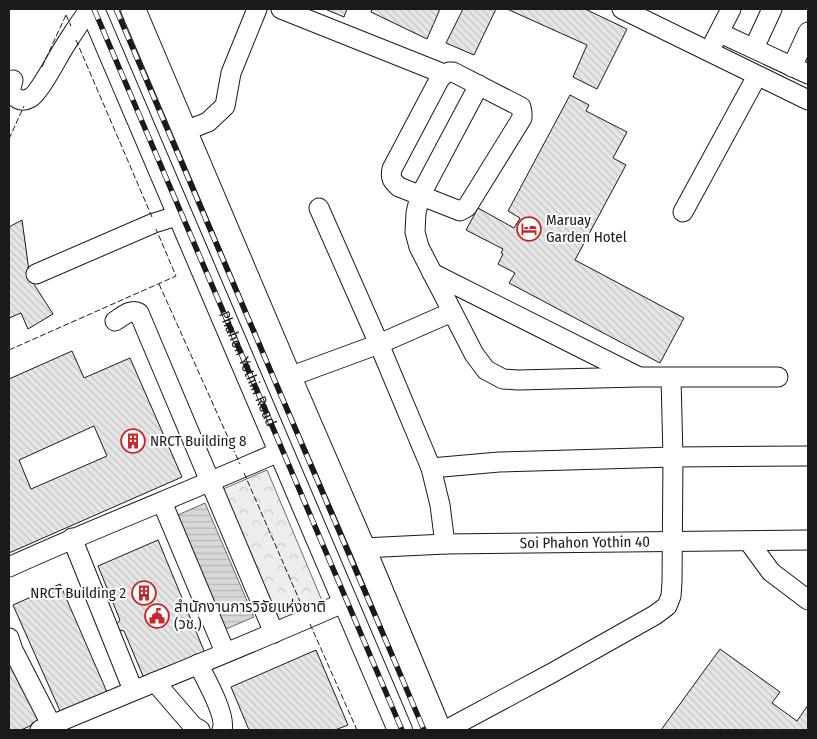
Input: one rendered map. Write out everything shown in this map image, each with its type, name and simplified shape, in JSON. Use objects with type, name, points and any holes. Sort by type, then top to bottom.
[{"type":"main road","name":"Phahon Yothin Road","points":[[91,9],[106,39],[400,730]]},
{"type":"main road","points":[[106,39],[136,16],[439,730]]},
{"type":"street","points":[[13,80],[10,92],[14,98],[22,100],[30,98],[39,89],[68,40],[91,9]]},
{"type":"street","points":[[185,131],[208,122],[225,106],[231,73],[257,9]]},
{"type":"street","points":[[281,9],[444,74],[453,72],[521,107],[522,118],[467,207],[460,211],[399,187],[392,182],[391,174],[439,80],[444,74]]},
{"type":"street","points":[[622,9],[808,100]]},
{"type":"street","points":[[709,52],[731,9]]},
{"type":"street","points":[[754,48],[772,9]]},
{"type":"street","points":[[720,33],[800,70],[808,32]]},
{"type":"street","points":[[684,212],[758,76]]},
{"type":"street","points":[[479,85],[420,196],[416,213],[415,232],[419,247],[452,312],[474,354],[486,370],[503,380],[639,377],[778,377]]},
{"type":"street","points":[[320,208],[380,344],[431,468],[440,505],[445,544]]},
{"type":"street","points":[[36,274],[146,226],[180,214]]},
{"type":"street","points":[[432,273],[639,377]]},
{"type":"street","points":[[115,321],[131,312],[136,311],[139,313],[274,633]]},
{"type":"street","points":[[289,376],[380,344],[452,312]]},
{"type":"street","points":[[446,730],[633,628],[666,606],[671,596],[673,542],[671,378]]},
{"type":"street","points":[[9,567],[72,538],[281,451]]},
{"type":"street","points":[[431,468],[499,462],[673,457],[808,456]]},
{"type":"street","points":[[162,502],[226,652]]},
{"type":"street","points":[[72,538],[133,690]]},
{"type":"street","name":"Soi Phahon Yothin 40","points":[[363,548],[445,544],[808,540]]},
{"type":"street","points":[[749,542],[771,572],[808,600]]},
{"type":"street","points":[[10,646],[48,729],[133,690],[345,602]]},
{"type":"street","points":[[198,664],[222,719],[222,730]]},
{"type":"street","points":[[154,682],[193,726],[200,730]]},
{"type":"green space","points":[[267,470],[323,603],[280,622],[223,489]]},
{"type":"shaded area","points":[[205,503],[254,617],[226,629],[178,515]]},
{"type":"building","points":[[325,9],[347,9],[344,17]]},
{"type":"building","points":[[372,9],[440,9],[427,39],[371,12]]},
{"type":"building","points":[[463,9],[496,9],[474,55],[446,43]]},
{"type":"building","points":[[507,9],[585,9],[627,29],[597,89],[573,77],[587,45]]},
{"type":"building","name":"Maruay Garden Hotel","points":[[570,95],[589,105],[586,111],[627,132],[613,158],[626,165],[575,260],[684,318],[660,363],[509,283],[515,273],[498,264],[503,254],[501,253],[503,249],[466,230],[478,208],[514,228],[520,218],[508,211]]},
{"type":"building","points":[[22,220],[30,278],[53,314],[28,329],[21,313],[9,318],[9,227]]},
{"type":"building","name":"NRCT Building 8","points":[[72,351],[84,378],[130,358],[182,477],[9,553],[9,379]],"holes":[[[94,426],[107,456],[31,489],[19,460]]]},
{"type":"building","name":"NRCT Building 2","points":[[158,540],[207,658],[146,683],[124,631],[119,630],[117,624],[120,620],[98,566]]},
{"type":"building","points":[[60,584],[110,699],[64,720],[13,605]]},
{"type":"building","points":[[720,649],[780,692],[772,703],[797,721],[808,705],[808,730],[661,730]]},
{"type":"building","points":[[316,650],[348,725],[335,730],[249,730],[231,687]]},
{"type":"building","points":[[13,662],[39,722],[21,730],[9,730],[9,664]]},
{"type":"railway","points":[[94,9],[402,730]]},
{"type":"railway","points":[[116,9],[424,730]]},
{"type":"fence","points":[[66,15],[71,26]]},
{"type":"fence","points":[[42,67],[66,15]]},
{"type":"fence","points":[[76,40],[152,217]]},
{"type":"fence","points":[[9,139],[24,106]]},
{"type":"fence","points":[[9,350],[176,276],[156,229]]},
{"type":"fence","points":[[159,284],[240,464]]},
{"type":"fence","points":[[244,473],[305,613]]},
{"type":"fence","points":[[310,624],[357,730]]},
{"type":"place","name":"Maruay Garden Hotel","points":[[529,229]]},
{"type":"place","name":"NRCT Building 8","points":[[133,441]]},
{"type":"place","name":"NRCT Building 2","points":[[144,593]]},
{"type":"place","name":"สำนักงานการวิจัยแห่งชาติ (วช.)","points":[[157,616]]}]
